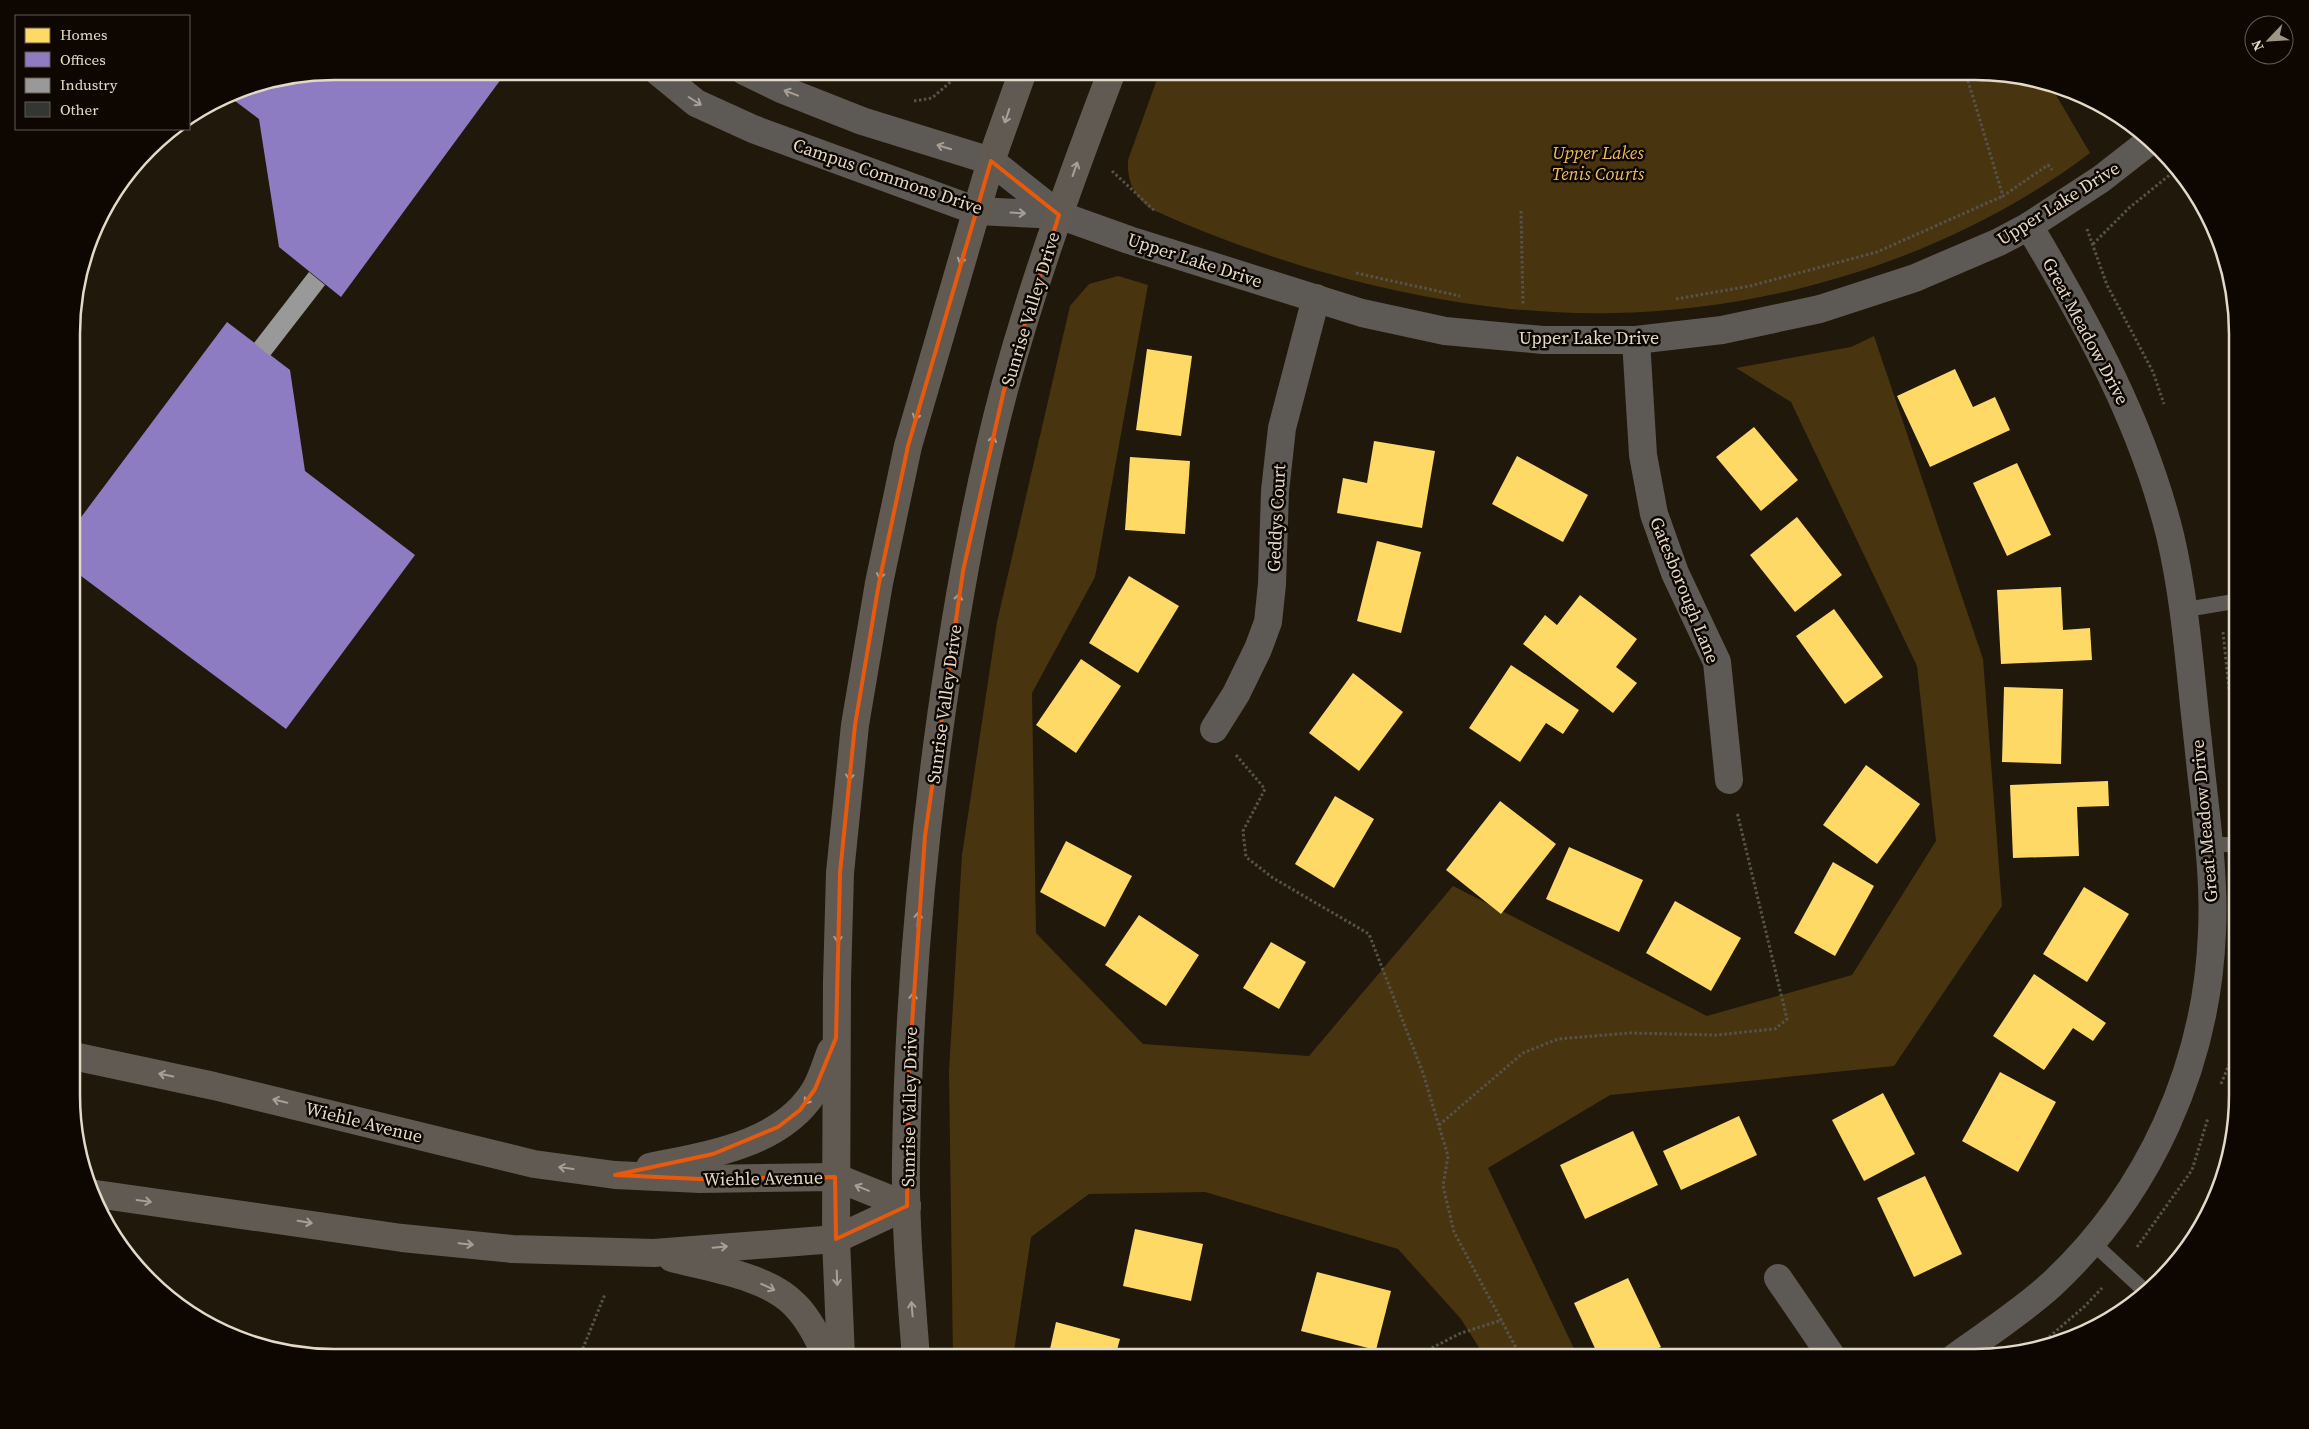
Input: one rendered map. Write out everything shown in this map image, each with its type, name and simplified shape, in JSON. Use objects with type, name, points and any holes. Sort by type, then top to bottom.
[{"type":"main road","points":[[841,1349],[835,1177],[840,873],[856,725],[879,583],[908,446],[991,161],[1019,80]]},
{"type":"main road","name":"Sunrise Valley Drive","points":[[915,1349],[910,1282],[906,1163],[914,967],[925,836],[954,629],[963,570],[1004,390],[1059,215],[1109,80]]},
{"type":"main road","points":[[615,1175],[713,1154],[751,1141],[778,1126],[800,1110],[815,1089],[836,1038]]},
{"type":"main road","name":"Wiehle Avenue","points":[[80,1057],[251,1094],[534,1164],[615,1175],[700,1179],[835,1177],[908,1206]]},
{"type":"main road","points":[[100,1195],[411,1239],[512,1249],[654,1253],[836,1239],[908,1206]]},
{"type":"main road","points":[[654,1253],[739,1276],[771,1288],[794,1304],[818,1337],[823,1349]]},
{"type":"street","name":"Campus Commons Drive","points":[[668,80],[696,103],[753,129],[977,211],[1059,215]]},
{"type":"street","points":[[762,80],[862,121],[991,161],[1059,215]]},
{"type":"street","name":"Upper Lake Drive","points":[[1059,215],[1129,240],[1362,313],[1445,331],[1542,340],[1636,340],[1722,330],[1820,309],[1915,278],[1998,242],[2028,226],[2101,179],[2145,145]]},
{"type":"street","name":"Great Meadow Drive","points":[[1966,1349],[2050,1286],[2092,1243],[2134,1188],[2168,1125],[2192,1058],[2206,995],[2212,930],[2208,844],[2184,610],[2170,536],[2144,449],[2109,367],[2028,226]]},
{"type":"street","name":"Geddys Court","points":[[1214,729],[1236,694],[1258,649],[1268,622],[1272,584],[1275,491],[1282,428],[1316,298]]},
{"type":"street","name":"Gatesborough Lane","points":[[1636,340],[1642,455],[1654,514],[1675,573],[1717,662],[1729,780]]},
{"type":"street","points":[[1778,1278],[1827,1349]]},
{"type":"lane","points":[[2184,610],[2229,602]]},
{"type":"lane","points":[[2208,844],[2229,845]]},
{"type":"lane","points":[[2092,1243],[2141,1288]]},
{"type":"path","points":[[906,102],[932,98],[953,80]]},
{"type":"path","points":[[1968,80],[2003,196]]},
{"type":"path","points":[[1672,300],[1750,286],[1877,252],[2003,196],[2048,165],[2073,197],[2093,244],[2129,208],[2172,173]]},
{"type":"path","points":[[1112,171],[1156,212],[1165,215]]},
{"type":"path","points":[[1521,211],[1523,306]]},
{"type":"path","points":[[1349,272],[1465,297]]},
{"type":"path","points":[[1513,305],[1532,307]]},
{"type":"path","points":[[1214,729],[1265,789],[1243,831],[1246,857],[1273,878],[1369,934],[1423,1073],[1448,1156],[1443,1186],[1454,1232],[1517,1349]]},
{"type":"path","points":[[1438,1125],[1523,1053],[1558,1039],[1630,1033],[1716,1035],[1775,1028],[1786,1019],[1729,780]]},
{"type":"path","points":[[583,1349],[605,1294]]},
{"type":"path","points":[[1430,1349],[1461,1334],[1502,1320]]},
{"type":"highlighted area","points":[[991,161],[1059,215],[1004,390],[963,571],[925,836],[909,1068],[907,1206],[836,1239],[835,1177],[700,1179],[615,1175],[713,1154],[778,1127],[800,1110],[815,1089],[836,1038],[840,873],[855,725],[879,583],[908,446]]},
{"type":"green space","name":"Upper Lakes Tenis Courts","points":[[1157,80],[1975,80],[2008,82],[2054,92],[2090,153],[2038,189],[1982,221],[1924,248],[1863,270],[1801,288],[1739,301],[1675,309],[1612,313],[1554,312],[1495,307],[1435,298],[1375,286],[1258,252],[1149,208],[1143,203],[1132,187],[1128,160]]},
{"type":"green space","points":[[1118,276],[1148,285],[1095,577],[1032,693],[1036,933],[1143,1044],[1309,1056],[1453,886],[1707,1016],[1852,975],[1936,841],[1917,666],[1791,402],[1736,368],[1851,347],[1874,336],[1983,659],[2002,906],[1894,1066],[1610,1095],[1488,1168],[1574,1349],[1480,1349],[1461,1319],[1398,1249],[1205,1192],[1089,1194],[1031,1237],[1014,1349],[953,1349],[949,1071],[962,855],[997,622],[1070,306],[1089,284]]},
{"type":"building: Homes","points":[[1147,349],[1192,356],[1181,436],[1136,430]]},
{"type":"building: Homes","points":[[1955,369],[1973,407],[1995,397],[2010,430],[1930,467],[1897,396]]},
{"type":"building: Homes","points":[[1754,427],[1798,480],[1761,511],[1716,457]]},
{"type":"building: Homes","points":[[1374,441],[1435,451],[1422,528],[1337,513],[1343,478],[1367,483]]},
{"type":"building: Homes","points":[[1517,456],[1588,495],[1563,542],[1492,504]]},
{"type":"building: Homes","points":[[1130,457],[1190,461],[1185,534],[1125,530]]},
{"type":"building: Homes","points":[[2017,463],[2051,535],[2007,556],[1973,483]]},
{"type":"building: Homes","points":[[1797,517],[1842,575],[1795,612],[1750,555]]},
{"type":"building: Homes","points":[[1377,541],[1421,552],[1401,633],[1357,621]]},
{"type":"building: Homes","points":[[1129,576],[1179,606],[1138,673],[1089,643]]},
{"type":"building: Homes","points":[[2061,587],[2063,630],[2090,628],[2092,660],[2001,664],[1997,590]]},
{"type":"building: Homes","points":[[1580,595],[1637,639],[1616,667],[1637,683],[1613,713],[1523,644],[1545,615],[1557,625]]},
{"type":"building: Homes","points":[[1834,609],[1883,677],[1845,704],[1796,636]]},
{"type":"building: Homes","points":[[1081,659],[1121,686],[1076,753],[1036,725]]},
{"type":"building: Homes","points":[[1511,665],[1579,710],[1563,734],[1546,723],[1520,762],[1469,728]]},
{"type":"building: Homes","points":[[1353,673],[1403,712],[1359,771],[1309,733]]},
{"type":"building: Homes","points":[[2004,687],[2063,689],[2061,764],[2002,762]]},
{"type":"building: Homes","points":[[1866,765],[1920,804],[1877,864],[1823,825]]},
{"type":"building: Homes","points":[[2108,781],[2109,806],[2077,807],[2079,856],[2013,858],[2010,785]]},
{"type":"building: Homes","points":[[1335,796],[1374,819],[1334,888],[1295,864]]},
{"type":"building: Homes","points":[[1500,801],[1556,844],[1501,914],[1446,870]]},
{"type":"building: Homes","points":[[1066,841],[1132,876],[1105,927],[1040,892]]},
{"type":"building: Homes","points":[[1569,847],[1643,880],[1619,932],[1546,899]]},
{"type":"building: Homes","points":[[1833,862],[1874,886],[1835,956],[1794,933]]},
{"type":"building: Homes","points":[[2084,887],[2129,914],[2087,982],[2043,954]]},
{"type":"building: Homes","points":[[1675,901],[1741,938],[1711,991],[1646,953]]},
{"type":"building: Homes","points":[[1139,915],[1199,955],[1166,1006],[1105,965]]},
{"type":"building: Homes","points":[[1271,942],[1306,962],[1279,1009],[1243,988]]},
{"type":"building: Homes","points":[[2034,974],[2106,1023],[2093,1041],[2073,1028],[2044,1070],[1993,1036]]},
{"type":"building: Homes","points":[[2000,1072],[2056,1102],[2018,1172],[1962,1141]]},
{"type":"building: Homes","points":[[1883,1093],[1915,1154],[1864,1181],[1832,1120]]},
{"type":"building: Homes","points":[[1739,1116],[1757,1155],[1681,1190],[1663,1151]]},
{"type":"building: Homes","points":[[1633,1131],[1658,1185],[1585,1219],[1560,1165]]},
{"type":"building: Homes","points":[[1925,1176],[1962,1254],[1914,1277],[1877,1198]]},
{"type":"building: Homes","points":[[1135,1229],[1203,1244],[1191,1301],[1123,1286]]},
{"type":"building: Homes","points":[[1317,1272],[1391,1291],[1376,1349],[1301,1331]]},
{"type":"building: Homes","points":[[1628,1278],[1661,1347],[1656,1349],[1595,1349],[1574,1303]]},
{"type":"building: Homes","points":[[1056,1322],[1120,1339],[1117,1349],[1050,1349]]},
{"type":"building: Offices","points":[[334,80],[500,80],[341,297],[279,247],[259,119],[234,100],[252,93],[301,82]]},
{"type":"building: Offices","points":[[227,322],[290,370],[305,471],[415,555],[286,729],[80,575],[80,519]]},
{"type":"building: Industry","points":[[309,272],[325,285],[270,356],[254,343]]}]
